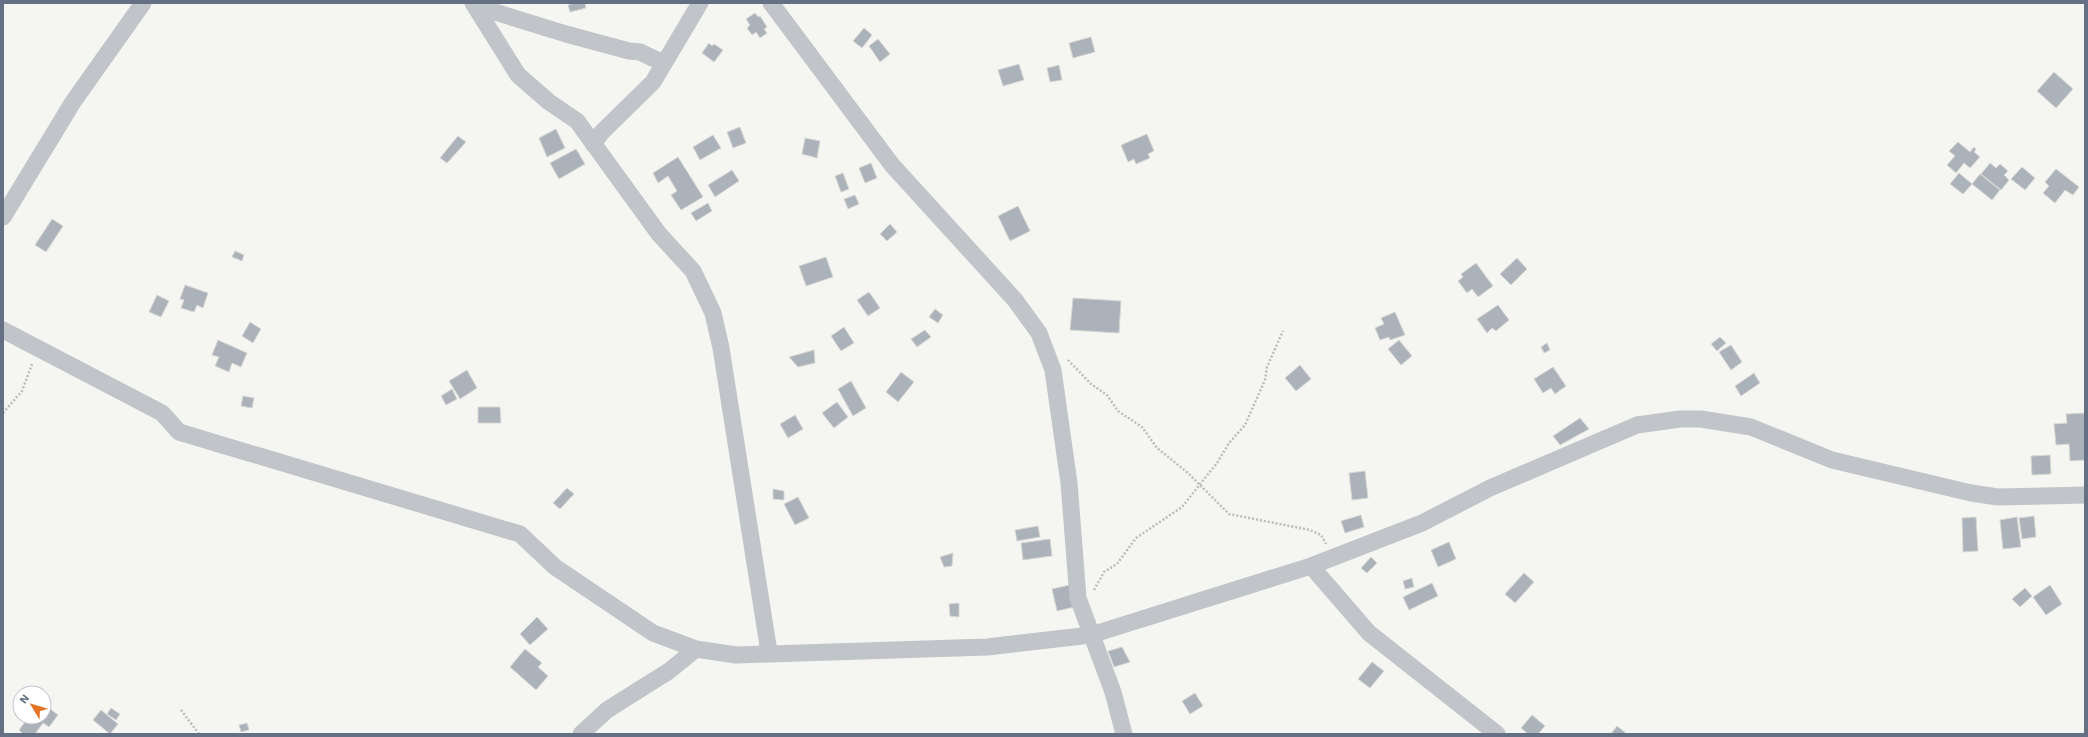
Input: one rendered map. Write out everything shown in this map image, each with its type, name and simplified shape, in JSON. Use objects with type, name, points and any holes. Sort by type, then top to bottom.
[{"type":"street","points":[[3,217],[73,102],[143,3]]},
{"type":"street","points":[[473,3],[518,76],[549,102],[577,121],[659,234],[692,271],[713,313],[722,348],[769,652]]},
{"type":"street","points":[[477,3],[482,8],[566,34],[629,51],[640,52],[663,63]]},
{"type":"street","points":[[593,144],[602,132],[653,82],[700,3]]},
{"type":"street","points":[[771,3],[892,165],[1015,300],[1039,333],[1053,370],[1068,483],[1078,598],[1113,692],[1124,734]]},
{"type":"street","points":[[3,330],[162,413],[179,432],[520,534],[555,567],[653,633],[696,649],[736,655],[769,652],[987,646],[1091,635],[1312,566],[1422,523],[1490,488],[1637,425],[1680,419],[1701,419],[1751,427],[1832,460],[1971,493],[1998,497],[2085,495]]},
{"type":"street","points":[[1312,566],[1370,633],[1497,734]]},
{"type":"street","points":[[581,734],[607,710],[669,671],[696,649]]},
{"type":"path","points":[[1081,605],[1097,586],[1104,572],[1117,564],[1136,538],[1182,507],[1198,484],[1217,463],[1229,443],[1246,425],[1265,380],[1267,367],[1283,331]]},
{"type":"path","points":[[3,413],[22,391],[38,348]]},
{"type":"path","points":[[1048,356],[1063,355],[1091,384],[1106,396],[1118,411],[1142,427],[1157,448],[1188,473],[1230,514],[1310,530],[1321,535],[1333,558]]},
{"type":"path","points":[[181,710],[199,734]]},
{"type":"building","points":[[574,3],[585,3],[586,8],[570,12],[568,5]]},
{"type":"building","points":[[755,13],[758,17],[760,16],[767,27],[764,29],[767,33],[760,38],[756,32],[752,35],[747,28],[750,25],[746,19]]},
{"type":"building","points":[[864,28],[872,35],[862,48],[853,41]]},
{"type":"building","points":[[1091,37],[1095,52],[1073,58],[1069,43]]},
{"type":"building","points":[[878,39],[890,54],[880,62],[869,46]]},
{"type":"building","points":[[709,43],[712,46],[714,44],[723,50],[714,62],[702,53]]},
{"type":"building","points":[[1019,64],[1024,80],[1003,86],[998,70]]},
{"type":"building","points":[[1059,65],[1062,80],[1050,82],[1047,68]]},
{"type":"building","points":[[2054,72],[2073,89],[2056,108],[2037,91]]},
{"type":"building","points":[[740,127],[746,143],[733,148],[727,132]]},
{"type":"building","points":[[556,129],[565,148],[547,157],[539,138]]},
{"type":"building","points":[[1147,134],[1154,151],[1148,154],[1150,158],[1136,164],[1134,159],[1128,162],[1121,145]]},
{"type":"building","points":[[713,135],[721,148],[700,160],[693,147]]},
{"type":"building","points":[[458,136],[466,142],[447,163],[440,158]]},
{"type":"building","points":[[805,138],[820,141],[817,158],[802,154]]},
{"type":"building","points":[[1958,142],[1970,152],[1974,147],[1976,149],[1974,152],[1980,157],[1970,168],[1964,163],[1956,173],[1947,165],[1955,156],[1949,151]]},
{"type":"building","points":[[576,149],[585,164],[559,179],[550,163]]},
{"type":"building","points":[[678,157],[703,197],[681,210],[671,195],[677,191],[668,176],[658,183],[653,173]]},
{"type":"building","points":[[871,163],[877,178],[865,183],[859,168]]},
{"type":"building","points":[[1990,163],[1996,168],[2000,164],[2008,171],[2004,175],[2009,180],[2001,190],[1981,174]]},
{"type":"building","points":[[2022,167],[2035,178],[2025,190],[2011,179]]},
{"type":"building","points":[[2056,169],[2079,187],[2073,195],[2065,190],[2055,203],[2043,193],[2049,186],[2045,182]]},
{"type":"building","points":[[732,170],[739,181],[715,197],[708,185]]},
{"type":"building","points":[[843,173],[849,189],[841,192],[835,176]]},
{"type":"building","points":[[1959,173],[1972,184],[1963,194],[1950,184]]},
{"type":"building","points":[[1980,174],[2000,190],[1992,200],[1972,184]]},
{"type":"building","points":[[855,195],[859,204],[848,209],[844,199]]},
{"type":"building","points":[[708,203],[712,211],[696,221],[691,213]]},
{"type":"building","points":[[1018,206],[1030,231],[1010,241],[998,216]]},
{"type":"building","points":[[52,219],[63,226],[46,252],[35,245]]},
{"type":"building","points":[[890,224],[897,232],[887,241],[880,234]]},
{"type":"building","points":[[235,251],[244,255],[242,261],[232,257]]},
{"type":"building","points":[[826,257],[833,277],[806,286],[799,266]]},
{"type":"building","points":[[1517,258],[1527,269],[1511,285],[1500,274]]},
{"type":"building","points":[[1476,263],[1493,286],[1478,297],[1472,289],[1467,293],[1458,281],[1463,277],[1461,274]]},
{"type":"building","points":[[185,285],[208,293],[203,308],[197,305],[194,312],[181,308],[184,300],[180,299]]},
{"type":"building","points":[[869,292],[880,308],[868,316],[857,300]]},
{"type":"building","points":[[157,295],[169,301],[161,317],[149,312]]},
{"type":"building","points":[[1073,298],[1121,301],[1119,333],[1070,330]]},
{"type":"building","points":[[1498,305],[1509,320],[1496,331],[1492,328],[1487,333],[1477,319]]},
{"type":"building","points":[[935,309],[943,315],[938,323],[929,317]]},
{"type":"building","points":[[1395,312],[1405,335],[1390,340],[1389,337],[1380,340],[1375,328],[1384,324],[1381,318]]},
{"type":"building","points":[[250,322],[261,329],[253,343],[242,336]]},
{"type":"building","points":[[844,327],[854,343],[841,351],[831,336]]},
{"type":"building","points":[[925,330],[931,337],[917,347],[911,339]]},
{"type":"building","points":[[1720,337],[1726,343],[1717,351],[1711,344]]},
{"type":"building","points":[[218,340],[247,353],[241,367],[232,363],[229,372],[215,366],[219,357],[212,355]]},
{"type":"building","points":[[1399,340],[1412,356],[1401,365],[1388,349]]},
{"type":"building","points":[[1547,343],[1550,350],[1544,353],[1541,347]]},
{"type":"building","points":[[1731,345],[1742,362],[1731,370],[1719,352]]},
{"type":"building","points":[[814,350],[815,363],[798,367],[789,357]]},
{"type":"building","points":[[1300,365],[1311,379],[1296,391],[1285,378]]},
{"type":"building","points":[[1553,367],[1566,386],[1555,394],[1551,388],[1543,393],[1534,379]]},
{"type":"building","points":[[467,370],[477,388],[460,399],[449,381]]},
{"type":"building","points":[[901,372],[914,382],[898,402],[886,392]]},
{"type":"building","points":[[1754,373],[1760,383],[1741,396],[1735,386]]},
{"type":"building","points":[[851,381],[866,408],[853,416],[838,389]]},
{"type":"building","points":[[452,389],[457,399],[446,405],[441,396]]},
{"type":"building","points":[[243,396],[254,398],[252,408],[241,406]]},
{"type":"building","points":[[837,402],[848,417],[834,428],[822,413]]},
{"type":"building","points":[[478,407],[500,407],[501,423],[478,423]]},
{"type":"building","points":[[2085,413],[2085,460],[2070,461],[2069,444],[2056,445],[2054,424],[2067,423],[2066,414]]},
{"type":"building","points":[[795,415],[803,429],[788,438],[780,424]]},
{"type":"building","points":[[1580,418],[1589,429],[1560,445],[1553,436]]},
{"type":"building","points":[[2050,455],[2051,474],[2032,475],[2031,456]]},
{"type":"building","points":[[1365,471],[1368,498],[1352,500],[1349,473]]},
{"type":"building","points":[[567,488],[574,494],[560,509],[553,503]]},
{"type":"building","points":[[773,489],[784,491],[784,500],[773,499]]},
{"type":"building","points":[[798,497],[809,518],[795,525],[784,504]]},
{"type":"building","points":[[1361,515],[1364,527],[1345,533],[1341,521]]},
{"type":"building","points":[[2034,516],[2036,537],[2022,539],[2019,518]]},
{"type":"building","points":[[1976,517],[1978,551],[1963,552],[1962,518]]},
{"type":"building","points":[[2017,517],[2021,547],[2003,549],[2000,520]]},
{"type":"building","points":[[1038,526],[1040,537],[1017,541],[1015,530]]},
{"type":"building","points":[[1050,539],[1052,556],[1023,560],[1021,543]]},
{"type":"building","points":[[1449,542],[1456,559],[1438,567],[1431,550]]},
{"type":"building","points":[[953,553],[952,566],[944,567],[940,557]]},
{"type":"building","points":[[1371,557],[1377,563],[1367,573],[1361,568]]},
{"type":"building","points":[[1524,573],[1534,582],[1515,603],[1505,594]]},
{"type":"building","points":[[1412,578],[1414,587],[1405,589],[1403,581]]},
{"type":"building","points":[[1432,583],[1438,596],[1409,610],[1403,597]]},
{"type":"building","points":[[1074,584],[1079,606],[1057,611],[1052,589]]},
{"type":"building","points":[[2050,585],[2062,604],[2046,615],[2033,597]]},
{"type":"building","points":[[2025,588],[2032,596],[2020,607],[2012,599]]},
{"type":"building","points":[[959,603],[959,617],[950,616],[949,604]]},
{"type":"building","points":[[537,617],[548,629],[530,645],[520,634]]},
{"type":"building","points":[[1122,647],[1130,662],[1114,667],[1108,651]]},
{"type":"building","points":[[525,649],[542,663],[538,667],[548,676],[536,690],[510,667]]},
{"type":"building","points":[[1372,662],[1384,671],[1370,688],[1358,679]]},
{"type":"building","points":[[1195,693],[1203,706],[1190,714],[1182,701]]},
{"type":"building","points":[[111,708],[120,714],[116,720],[107,714]]},
{"type":"building","points":[[52,710],[58,715],[52,723]]},
{"type":"building","points":[[101,710],[118,724],[110,734],[93,720]]},
{"type":"building","points":[[1532,715],[1545,726],[1538,734],[1528,734],[1521,728]]},
{"type":"building","points":[[247,723],[249,730],[241,732],[239,725]]},
{"type":"building","points":[[23,725],[42,725],[35,734],[23,734],[19,730]]},
{"type":"building","points":[[1617,726],[1627,734],[1611,734]]}]
